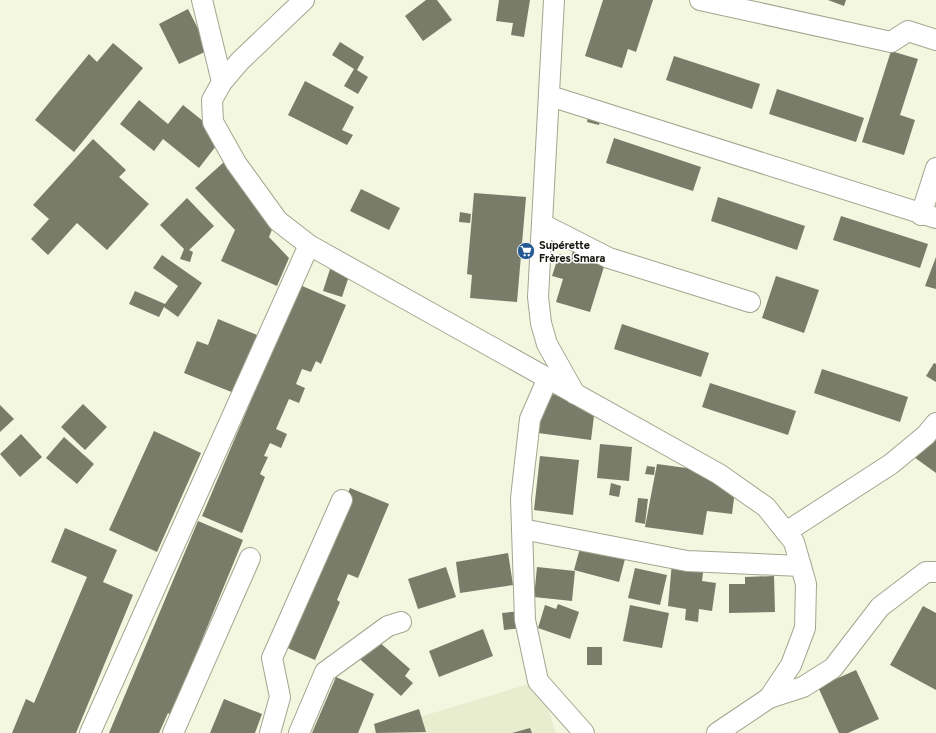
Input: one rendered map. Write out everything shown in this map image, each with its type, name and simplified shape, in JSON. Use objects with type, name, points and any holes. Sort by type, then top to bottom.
[{"type":"street","points":[[202,0],[222,82]]},
{"type":"street","points":[[304,0],[240,61],[222,82],[212,100],[214,122],[236,163],[278,221],[308,245],[719,474],[766,507],[794,542],[806,584],[805,628],[792,665],[769,698]]},
{"type":"street","points":[[554,0],[538,297],[541,323],[547,344],[575,394]]},
{"type":"street","points":[[700,0],[891,42],[908,31],[936,40]]},
{"type":"street","points":[[550,96],[928,216],[936,168]]},
{"type":"street","points":[[542,224],[609,258],[750,302]]},
{"type":"street","points":[[90,733],[308,245]]},
{"type":"street","points":[[548,378],[530,419],[521,498],[525,620],[538,681],[584,733]]},
{"type":"street","points":[[786,532],[891,464],[926,435],[936,422]]},
{"type":"street","points":[[270,733],[280,697],[272,658],[342,500]]},
{"type":"street","points":[[522,529],[687,561],[801,566]]},
{"type":"street","points":[[173,733],[250,558]]},
{"type":"street","points":[[717,733],[769,698],[803,687],[833,668],[880,607],[926,572],[936,572]]},
{"type":"street","points":[[299,733],[325,672],[388,626],[402,622]]},
{"type":"shaded area","points":[[539,681],[556,733],[372,733],[373,731]]},
{"type":"building","points":[[426,0],[437,0],[452,20],[423,41],[405,16]]},
{"type":"building","points":[[499,0],[530,0],[524,37],[511,35],[513,23],[496,21]]},
{"type":"building","points":[[603,0],[653,0],[636,52],[628,49],[622,68],[585,56]]},
{"type":"building","points":[[828,0],[846,0],[844,6]]},
{"type":"building","points":[[188,9],[209,50],[179,64],[159,24]]},
{"type":"building","points":[[340,42],[364,57],[357,70],[368,77],[358,94],[344,86],[354,69],[332,55]]},
{"type":"building","points":[[113,43],[143,68],[74,152],[35,120],[89,54],[97,62]]},
{"type":"building","points":[[891,51],[918,59],[900,115],[915,120],[904,155],[862,142]]},
{"type":"building","points":[[674,56],[760,84],[752,109],[666,80]]},
{"type":"building","points":[[305,81],[354,107],[342,130],[353,135],[347,145],[288,115]]},
{"type":"building","points":[[777,89],[864,118],[856,142],[769,114]]},
{"type":"building","points":[[139,100],[168,124],[183,105],[223,137],[199,168],[163,139],[154,151],[120,124]]},
{"type":"building","points":[[589,112],[601,115],[599,125],[587,122]]},
{"type":"building","points":[[614,138],[701,167],[693,191],[606,163]]},
{"type":"building","points":[[93,139],[126,170],[119,177],[149,204],[107,250],[77,223],[48,255],[31,239],[49,219],[33,205]]},
{"type":"building","points":[[224,162],[277,217],[269,237],[289,258],[277,286],[221,261],[235,230],[195,188]]},
{"type":"building","points":[[361,189],[400,208],[389,230],[350,211]]},
{"type":"building","points":[[474,193],[526,197],[517,302],[470,298],[472,275],[467,274]]},
{"type":"building","points":[[718,197],[805,226],[797,250],[711,221]]},
{"type":"building","points":[[187,198],[214,226],[189,250],[193,252],[190,262],[180,259],[184,249],[160,225]]},
{"type":"building","points":[[460,212],[471,214],[470,223],[459,222]]},
{"type":"building","points":[[841,216],[928,244],[920,268],[833,240]]},
{"type":"building","points":[[574,247],[607,257],[590,312],[556,302],[563,279],[552,276],[559,254],[571,258]]},
{"type":"building","points":[[162,255],[202,283],[178,317],[164,307],[159,317],[129,304],[135,291],[165,304],[178,286],[153,268]]},
{"type":"building","points":[[936,257],[936,289],[925,286]]},
{"type":"building","points":[[330,269],[349,276],[342,297],[323,291]]},
{"type":"building","points":[[776,276],[819,290],[804,333],[762,318]]},
{"type":"building","points":[[300,285],[346,305],[321,364],[316,361],[311,372],[302,369],[296,384],[305,388],[299,403],[289,399],[276,429],[287,434],[281,448],[270,443],[264,456],[268,457],[260,474],[265,477],[242,533],[202,516]]},
{"type":"building","points":[[218,319],[257,335],[234,393],[184,373],[197,341],[208,345]]},
{"type":"building","points":[[622,324],[709,353],[701,377],[614,349]]},
{"type":"building","points":[[934,363],[936,364],[936,382],[926,376]]},
{"type":"building","points":[[822,369],[908,397],[900,422],[814,393]]},
{"type":"building","points":[[710,383],[796,411],[788,435],[702,407]]},
{"type":"building","points":[[543,393],[596,400],[591,440],[538,433]]},
{"type":"building","points":[[83,404],[107,427],[85,450],[61,427]]},
{"type":"building","points":[[0,405],[14,419],[0,432]]},
{"type":"building","points":[[936,428],[936,473],[914,457]]},
{"type":"building","points":[[154,431],[201,453],[157,552],[109,530]]},
{"type":"building","points":[[21,434],[42,457],[20,477],[0,454]]},
{"type":"building","points":[[64,437],[94,464],[77,484],[46,458]]},
{"type":"building","points":[[600,444],[632,447],[629,481],[597,478]]},
{"type":"building","points":[[540,456],[579,460],[573,515],[534,510]]},
{"type":"building","points":[[657,464],[737,475],[732,514],[707,511],[703,535],[645,527]]},
{"type":"building","points":[[647,466],[655,467],[654,475],[645,474]]},
{"type":"building","points":[[611,483],[621,486],[619,497],[609,495]]},
{"type":"building","points":[[350,488],[389,504],[358,578],[348,574],[337,600],[340,602],[315,660],[283,646]]},
{"type":"building","points":[[638,498],[648,499],[645,524],[635,522]]},
{"type":"building","points":[[198,521],[243,540],[171,715],[168,713],[159,733],[109,733]]},
{"type":"building","points":[[65,528],[117,550],[103,582],[133,595],[76,733],[12,733],[26,699],[34,703],[87,577],[51,562]]},
{"type":"building","points":[[582,541],[625,559],[619,582],[574,570]]},
{"type":"building","points":[[673,552],[705,556],[702,581],[716,583],[712,611],[699,609],[698,622],[685,620],[686,609],[668,606]]},
{"type":"building","points":[[508,553],[513,585],[460,593],[456,562]]},
{"type":"building","points":[[446,567],[456,597],[418,609],[408,579]]},
{"type":"building","points":[[537,567],[575,571],[572,601],[534,597]]},
{"type":"building","points":[[635,568],[667,575],[660,605],[628,598]]},
{"type":"building","points":[[774,576],[775,612],[729,613],[729,584],[745,584],[745,577]]},
{"type":"building","points":[[558,604],[579,612],[570,639],[538,628],[545,605],[556,609]]},
{"type":"building","points":[[630,605],[669,613],[662,648],[623,641]]},
{"type":"building","points":[[923,606],[936,613],[936,690],[890,665]]},
{"type":"building","points":[[521,611],[523,628],[504,630],[502,613]]},
{"type":"building","points":[[483,629],[493,656],[439,677],[429,651]]},
{"type":"building","points":[[370,634],[410,669],[405,676],[413,683],[401,696],[353,653]]},
{"type":"building","points":[[587,647],[602,647],[602,665],[587,665]]},
{"type":"building","points":[[856,670],[879,719],[848,733],[839,733],[818,687]]},
{"type":"building","points":[[336,677],[374,694],[358,733],[312,733]]},
{"type":"building","points":[[224,699],[262,714],[255,733],[210,733]]},
{"type":"building","points":[[419,709],[426,732],[376,733],[374,724]]},
{"type":"building","points":[[530,728],[532,733],[512,733]]},
{"type":"place","name":"Supérette Frères Smara","points":[[526,251]]}]
